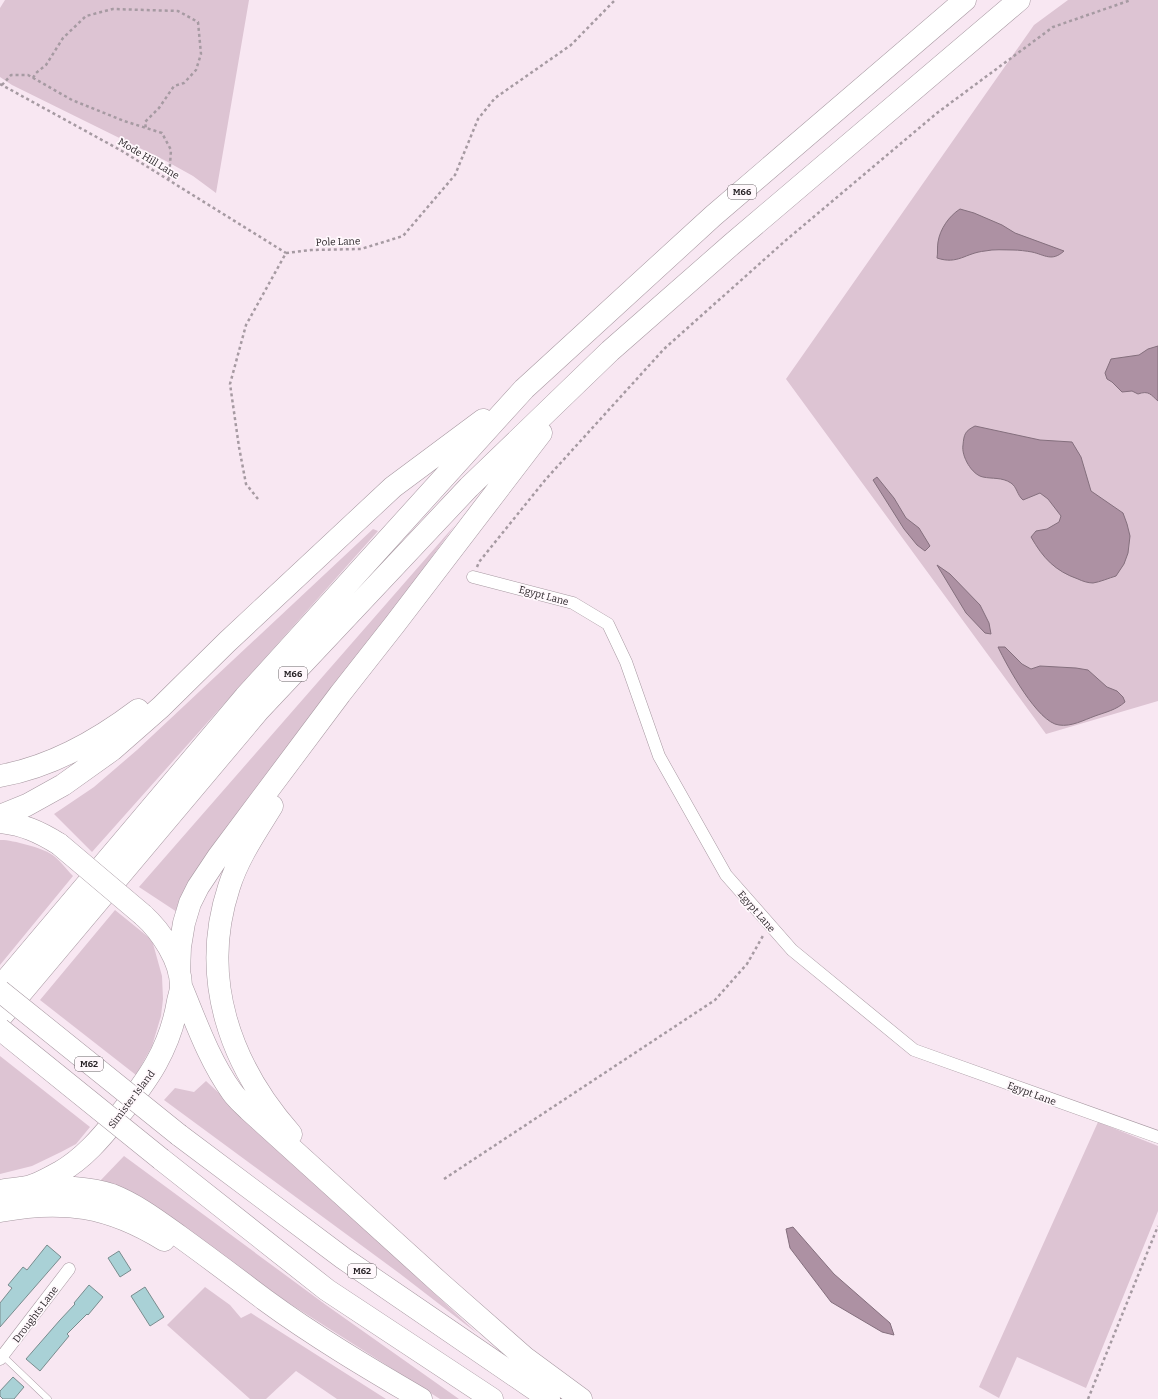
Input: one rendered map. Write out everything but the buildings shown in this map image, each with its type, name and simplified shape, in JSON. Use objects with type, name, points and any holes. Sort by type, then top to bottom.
[{"type":"highway","name":"M66","points":[[0,987],[244,698],[524,389],[713,216],[965,0]]},
{"type":"highway","name":"M66","points":[[0,1018],[259,710],[469,487],[610,351],[732,244],[1019,0]]},
{"type":"highway","points":[[351,1202],[282,1124],[256,1086],[239,1056],[229,1031],[222,1003],[218,975],[218,948],[221,919],[229,886],[246,848],[340,694],[558,411],[610,351]]},
{"type":"highway","name":"M66","points":[[227,642],[393,487],[524,389]]},
{"type":"highway","points":[[0,776],[33,768],[56,759],[93,741],[123,722],[227,642]]},
{"type":"highway","points":[[0,816],[27,805],[63,785],[112,750],[161,707],[227,642]]},
{"type":"highway","name":"Simister Island","points":[[0,1190],[28,1187],[61,1171],[82,1157],[102,1137],[141,1088],[154,1069],[165,1046],[175,1018],[180,980],[180,947],[184,923],[190,903],[198,887],[218,857],[340,694]]},
{"type":"highway","points":[[0,822],[16,824],[40,832],[59,844],[153,923],[164,938],[174,958],[180,980],[211,1058],[233,1094],[524,1357],[580,1399]]},
{"type":"highway","name":"M62","points":[[0,991],[180,1136],[343,1258],[549,1399]]},
{"type":"highway","name":"M62","points":[[0,1029],[327,1290],[492,1399]]},
{"type":"highway","points":[[28,1187],[61,1187],[87,1190],[111,1195],[132,1204],[156,1219],[267,1301],[360,1364],[421,1399]]},
{"type":"highway","points":[[0,1211],[46,1205],[71,1206],[95,1209],[118,1216],[158,1236],[267,1301]]},
{"type":"street","name":"Egypt Lane","points":[[473,577],[573,602],[608,624],[626,662],[659,756],[726,875],[792,950],[914,1050],[1158,1137]]},
{"type":"street","name":"Droughts Lane","points":[[1,1358],[69,1269]]},
{"type":"lane","points":[[1,1358],[48,1399]]},
{"type":"path","name":"Pole Lane","points":[[286,253],[312,250],[361,249],[403,236],[455,175],[478,119],[495,98],[571,45],[615,0]]},
{"type":"path","points":[[473,577],[479,562],[546,479],[664,349],[785,241],[937,113],[1053,27],[1131,0]]},
{"type":"path","points":[[33,78],[36,73],[46,65],[63,38],[86,16],[113,9],[178,11],[198,22],[201,54],[196,70],[184,82],[174,86],[159,108],[145,122],[146,128]]},
{"type":"path","points":[[1,84],[11,75],[28,75],[72,100],[162,133],[171,150],[169,180]]},
{"type":"path","name":"Mode Hill Lane","points":[[1,84],[122,151],[286,253]]},
{"type":"path","points":[[258,499],[246,484],[230,384],[246,325],[286,253]]},
{"type":"path","points":[[444,1179],[715,1000],[747,964],[770,925]]},
{"type":"path","points":[[1088,1399],[1158,1226]]},
{"type":"shaded area","points":[[5,0],[249,0],[216,193],[193,176],[166,161],[12,85],[0,77],[0,8]]},
{"type":"shaded area","points":[[1068,0],[1158,0],[1158,701],[1046,734],[786,379],[1034,25]]},
{"type":"shaded area","points":[[960,209],[974,213],[1002,225],[1015,233],[1064,251],[1052,257],[1025,251],[988,250],[951,260],[937,258],[939,237],[941,232],[949,219]]},
{"type":"shaded area","points":[[1158,346],[1158,401],[1147,393],[1138,394],[1132,391],[1122,392],[1107,379],[1105,373],[1111,359],[1139,355],[1148,349]]},
{"type":"shaded area","points":[[975,426],[1040,440],[1072,442],[1081,457],[1091,491],[1123,513],[1127,524],[1130,536],[1128,553],[1124,564],[1116,576],[1093,583],[1085,582],[1070,576],[1050,563],[1031,537],[1036,531],[1047,529],[1059,522],[1061,516],[1048,499],[1040,493],[1023,500],[1019,496],[1015,487],[1008,481],[979,476],[971,469],[964,454],[963,445],[966,433]]},
{"type":"shaded area","points":[[877,477],[894,498],[906,518],[919,528],[930,546],[925,551],[917,545],[904,529],[873,480]]},
{"type":"shaded area","points":[[455,525],[185,898],[180,914],[139,887]]},
{"type":"shaded area","points":[[373,529],[378,531],[92,852],[54,814],[94,787],[137,750]]},
{"type":"shaded area","points":[[937,565],[950,574],[980,605],[989,623],[991,634],[985,633],[966,613]]},
{"type":"shaded area","points":[[998,647],[1005,647],[1022,664],[1031,669],[1040,666],[1088,670],[1107,687],[1117,691],[1123,697],[1125,702],[1111,710],[1073,724],[1059,725],[1051,722],[1042,715],[1024,692],[1008,667]]},
{"type":"shaded area","points":[[0,840],[18,842],[47,852],[57,859],[73,876],[0,965]]},
{"type":"shaded area","points":[[115,910],[152,940],[162,976],[163,999],[161,1016],[152,1046],[136,1075],[40,1000]]},
{"type":"shaded area","points":[[0,1056],[90,1127],[76,1144],[61,1152],[32,1166],[0,1174]]},
{"type":"shaded area","points":[[206,1081],[478,1334],[399,1273],[164,1100],[175,1088],[194,1092]]},
{"type":"shaded area","points":[[1098,1122],[1158,1146],[1158,1211],[1086,1388],[1017,1357],[999,1398],[979,1387]]},
{"type":"shaded area","points":[[124,1156],[326,1305],[459,1399],[440,1399],[284,1300],[177,1222],[100,1181]]},
{"type":"shaded area","points":[[793,1227],[834,1274],[890,1323],[894,1335],[882,1332],[831,1302],[790,1248],[786,1229]]},
{"type":"shaded area","points":[[205,1287],[230,1305],[241,1318],[251,1313],[386,1399],[337,1399],[296,1371],[266,1399],[250,1399],[167,1325]]}]
